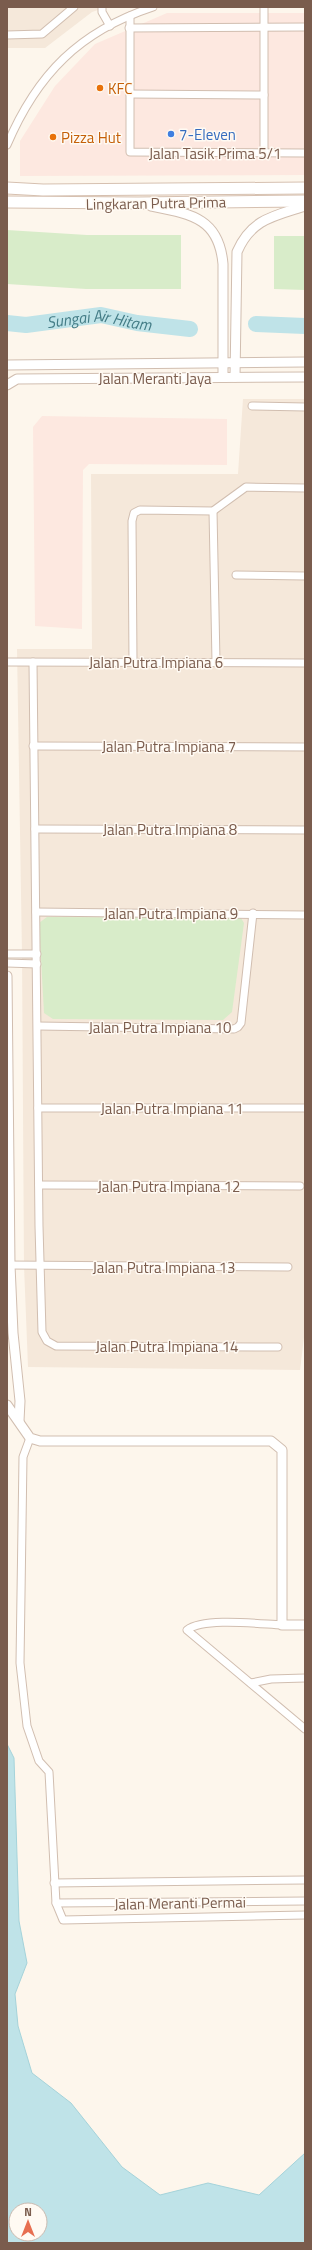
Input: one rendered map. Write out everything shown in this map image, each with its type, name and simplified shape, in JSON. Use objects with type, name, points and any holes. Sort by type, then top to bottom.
[{"type":"main road","name":"Lingkaran Putra Prima","points":[[7,188],[43,190],[305,188]]},
{"type":"main road","name":"Lingkaran Putra Prima","points":[[7,202],[138,203],[305,201]]},
{"type":"street","points":[[7,35],[42,34],[74,7]]},
{"type":"street","points":[[102,7],[102,12],[110,26]]},
{"type":"street","points":[[7,145],[30,97],[46,77],[81,42],[130,16],[153,7]]},
{"type":"street","points":[[264,7],[264,153]]},
{"type":"street","name":"Jalan Tasik Prima 5/1","points":[[130,16],[129,149],[132,153],[305,153]]},
{"type":"street","points":[[129,28],[305,28]]},
{"type":"street","points":[[130,94],[264,95]]},
{"type":"street","points":[[138,203],[178,212],[195,218],[208,226],[218,239],[221,247],[223,264],[223,377]]},
{"type":"street","points":[[236,377],[237,252],[243,238],[253,226],[266,218],[305,206]]},
{"type":"street","name":"Jalan Meranti Jaya","points":[[7,365],[305,362]]},
{"type":"street","name":"Jalan Meranti Jaya","points":[[7,384],[17,379],[305,377]]},
{"type":"street","points":[[252,406],[305,406]]},
{"type":"street","points":[[132,662],[132,521],[134,513],[140,510],[213,511],[246,487],[305,488]]},
{"type":"street","points":[[213,511],[216,662]]},
{"type":"street","points":[[236,575],[305,576]]},
{"type":"street","name":"Jalan Putra Impiana 6","points":[[7,662],[305,663]]},
{"type":"street","points":[[33,662],[41,1266]]},
{"type":"street","name":"Jalan Putra Impiana 7","points":[[33,746],[305,747]]},
{"type":"street","name":"Jalan Putra Impiana 8","points":[[35,829],[305,830]]},
{"type":"street","name":"Jalan Putra Impiana 9","points":[[36,912],[253,913],[305,915]]},
{"type":"street","name":"Jalan Putra Impiana 10","points":[[38,1026],[238,1028],[240,1023],[253,913]]},
{"type":"street","points":[[7,954],[37,954]]},
{"type":"street","points":[[7,963],[37,964]]},
{"type":"street","points":[[7,976],[9,1265],[13,1333],[20,1401],[19,1421]]},
{"type":"street","name":"Jalan Putra Impiana 11","points":[[38,1108],[305,1108]]},
{"type":"street","name":"Jalan Putra Impiana 12","points":[[39,1185],[300,1186]]},
{"type":"street","name":"Jalan Putra Impiana 13","points":[[9,1265],[288,1267]]},
{"type":"street","name":"Jalan Putra Impiana 14","points":[[41,1266],[42,1332],[47,1341],[56,1346],[278,1347]]},
{"type":"street","points":[[7,1405],[30,1438],[40,1441],[271,1441],[277,1444],[282,1450],[282,1625]]},
{"type":"street","points":[[30,1438],[23,1457],[20,1662],[27,1726],[39,1761],[49,1772],[56,1903]]},
{"type":"street","points":[[305,1625],[218,1623],[196,1625],[186,1630],[252,1683],[305,1729]]},
{"type":"street","points":[[252,1683],[271,1679],[305,1678]]},
{"type":"street","points":[[54,1883],[305,1880]]},
{"type":"street","name":"Jalan Meranti Permai","points":[[305,1901],[56,1903],[63,1920],[305,1915]]},
{"type":"shaded area","points":[[7,7],[107,7],[92,12],[45,48],[7,48]]},
{"type":"shaded area","points":[[167,13],[305,13],[305,175],[20,176],[20,141],[55,86],[95,44]]},
{"type":"shaded area","points":[[243,399],[305,399],[305,1329],[300,1370],[28,1367],[24,1266],[22,954],[17,649],[92,649],[91,474],[238,474]]},
{"type":"shaded area","points":[[42,416],[227,419],[227,465],[89,464],[83,470],[82,629],[35,626],[33,427]]},
{"type":"green space","points":[[7,230],[87,235],[181,235],[181,289],[86,289],[7,284]]},
{"type":"green space","points":[[274,236],[305,236],[305,290],[274,289]]},
{"type":"green space","points":[[47,917],[241,918],[244,923],[232,1012],[223,1020],[53,1019],[44,1013],[39,923]]},
{"type":"water","points":[[7,1744],[14,1758],[19,1921],[27,1963],[15,1994],[18,2026],[32,2073],[71,2103],[122,2167],[160,2195],[208,2183],[259,2195],[305,2153],[305,2243],[7,2243]]},
{"type":"waterway","name":"Sungai Air Hitam","points":[[7,323],[26,325],[101,315],[137,323],[190,329]]},
{"type":"waterway","name":"Sungai Air Hitam","points":[[256,324],[305,326]]},
{"type":"place","name":"KFC","points":[[100,88]]},
{"type":"place","name":"7-Eleven","points":[[171,134]]},
{"type":"place","name":"Pizza Hut","points":[[53,137]]}]
